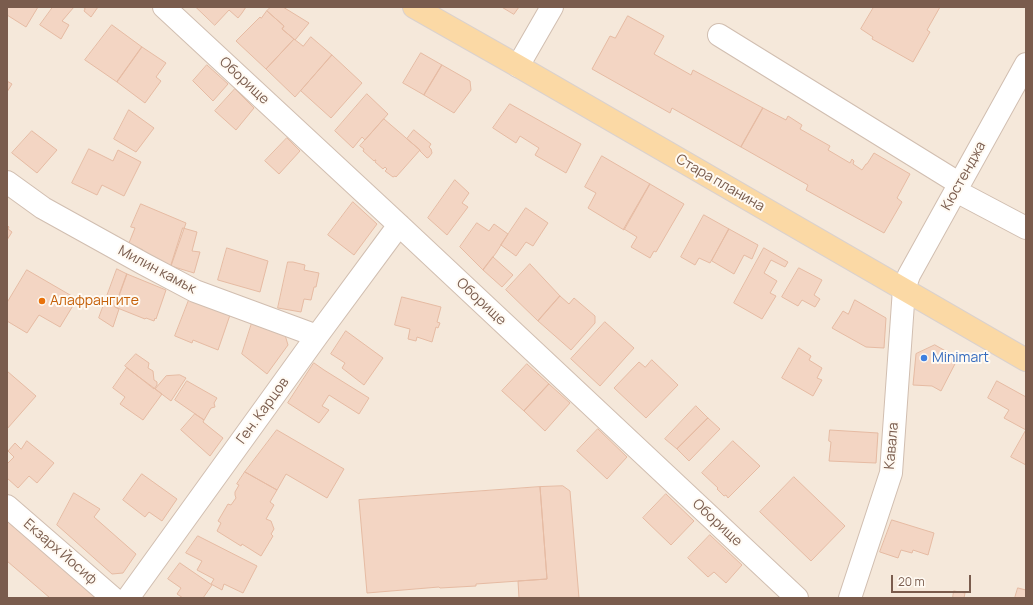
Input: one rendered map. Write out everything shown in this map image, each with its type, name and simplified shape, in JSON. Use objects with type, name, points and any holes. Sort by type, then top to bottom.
[{"type":"main road","name":"Стара планина","points":[[414,7],[1026,360]]},
{"type":"street","name":"Оборище","points":[[164,7],[399,225],[796,598]]},
{"type":"street","points":[[518,66],[552,7]]},
{"type":"street","points":[[719,35],[958,187],[1026,228]]},
{"type":"street","name":"Кюстенджа","points":[[904,289],[909,275],[1026,64]]},
{"type":"street","name":"Милин камък","points":[[7,182],[43,208],[195,291],[317,336]]},
{"type":"street","name":"Ген. Карцов","points":[[128,598],[399,225]]},
{"type":"street","name":"Кавала","points":[[850,598],[891,473],[904,289]]},
{"type":"street","name":"Екзарх Йосиф","points":[[7,506],[113,598]]},
{"type":"shaded area","points":[[7,7],[1026,7],[1026,598],[7,598]]},
{"type":"building","points":[[7,7],[38,7],[26,27],[7,15]]},
{"type":"building","points":[[53,7],[74,7],[62,21],[69,25],[61,39],[40,25]]},
{"type":"building","points":[[83,7],[98,7],[91,17],[84,11],[85,9]]},
{"type":"building","points":[[196,7],[246,7],[238,18],[229,10],[215,25]]},
{"type":"building","points":[[271,7],[283,7],[309,23],[295,40],[282,29],[284,26],[267,11]]},
{"type":"building","points":[[502,7],[519,7],[514,14]]},
{"type":"building","points":[[874,7],[940,7],[927,30],[930,32],[913,62],[872,39],[873,37],[861,29]]},
{"type":"building","points":[[267,11],[284,26],[282,29],[294,39],[266,69],[236,41]]},
{"type":"building","points":[[628,16],[664,36],[654,54],[691,75],[693,70],[763,108],[741,147],[672,108],[670,113],[592,69],[610,36],[615,38]]},
{"type":"building","points":[[112,25],[142,47],[117,82],[85,60]]},
{"type":"building","points":[[311,37],[332,55],[295,97],[266,69],[294,39],[303,46]]},
{"type":"building","points":[[142,47],[166,63],[156,77],[161,81],[145,103],[117,82]]},
{"type":"building","points":[[421,53],[442,65],[424,95],[403,83]]},
{"type":"building","points":[[332,55],[362,83],[331,118],[301,91]]},
{"type":"building","points":[[207,65],[228,84],[213,101],[193,81]]},
{"type":"building","points":[[442,65],[470,81],[471,90],[454,113],[424,95]]},
{"type":"building","points":[[7,81],[12,84],[7,92]]},
{"type":"building","points":[[235,89],[254,108],[236,130],[215,111]]},
{"type":"building","points":[[367,94],[388,114],[365,140],[362,137],[353,148],[335,131]]},
{"type":"building","points":[[510,104],[581,144],[566,173],[535,155],[539,148],[520,136],[516,143],[493,128]]},
{"type":"building","points":[[763,108],[786,120],[788,116],[802,125],[800,129],[830,146],[828,150],[850,163],[852,159],[854,161],[853,164],[862,170],[874,153],[910,174],[897,198],[902,202],[884,233],[806,190],[808,185],[741,147]]},
{"type":"building","points":[[129,110],[154,128],[136,152],[114,139]]},
{"type":"building","points":[[384,119],[420,150],[396,177],[393,177],[385,171],[387,169],[385,167],[383,169],[375,162],[376,160],[374,161],[363,151],[364,149],[360,146]]},
{"type":"building","points":[[414,130],[431,144],[429,147],[432,153],[429,157],[427,158],[407,139]]},
{"type":"building","points":[[32,131],[57,150],[37,173],[12,153]]},
{"type":"building","points":[[287,138],[300,151],[279,174],[265,161]]},
{"type":"building","points":[[89,149],[113,161],[118,150],[141,162],[124,196],[102,185],[97,195],[72,183]]},
{"type":"building","points":[[602,156],[650,184],[624,230],[588,208],[596,193],[585,187]]},
{"type":"building","points":[[455,180],[469,193],[462,203],[468,207],[447,235],[428,218]]},
{"type":"building","points":[[650,184],[684,204],[656,252],[654,251],[650,258],[631,247],[637,237],[624,229]]},
{"type":"building","points":[[353,202],[377,224],[354,255],[328,235]]},
{"type":"building","points":[[141,204],[186,223],[171,266],[142,253],[143,250],[129,243],[135,228],[131,227]]},
{"type":"building","points":[[526,208],[548,223],[533,246],[526,242],[516,256],[501,245]]},
{"type":"building","points":[[704,215],[729,229],[710,263],[699,258],[695,265],[681,257]]},
{"type":"building","points":[[477,223],[489,231],[494,224],[508,234],[483,270],[460,247]]},
{"type":"building","points":[[7,225],[9,227],[8,229],[12,232],[7,240]]},
{"type":"building","points":[[183,228],[197,232],[192,251],[200,252],[194,273],[171,266]]},
{"type":"building","points":[[729,229],[758,245],[752,259],[744,255],[734,274],[712,261]]},
{"type":"building","points":[[227,248],[268,261],[260,292],[218,280]]},
{"type":"building","points":[[764,248],[788,262],[785,267],[771,260],[764,273],[777,281],[770,293],[776,296],[762,319],[734,303]]},
{"type":"building","points":[[493,257],[513,275],[502,287],[483,270]]},
{"type":"building","points":[[288,262],[305,265],[304,270],[319,273],[311,300],[304,299],[301,312],[278,308]]},
{"type":"building","points":[[530,264],[560,296],[538,321],[506,290]]},
{"type":"building","points":[[799,268],[822,280],[814,295],[820,299],[815,307],[802,300],[798,306],[782,297]]},
{"type":"building","points":[[117,269],[127,274],[115,307],[119,309],[113,327],[99,318]]},
{"type":"building","name":"Алафрангите","points":[[27,270],[77,299],[60,327],[39,315],[27,333],[7,321],[7,303]]},
{"type":"building","points":[[127,274],[166,290],[154,321],[115,307]]},
{"type":"building","points":[[560,296],[569,304],[574,298],[595,316],[595,323],[571,350],[538,321]]},
{"type":"building","points":[[402,297],[441,307],[437,322],[440,323],[438,328],[436,327],[432,342],[417,337],[416,341],[408,339],[410,329],[395,325]]},
{"type":"building","points":[[189,300],[230,315],[218,350],[193,340],[192,343],[175,336]]},
{"type":"building","points":[[855,300],[886,318],[884,348],[866,347],[832,328],[843,311],[848,314]]},
{"type":"building","points":[[605,322],[634,348],[600,386],[571,359]]},
{"type":"building","points":[[252,323],[285,335],[288,345],[267,374],[242,354]]},
{"type":"building","points":[[346,331],[383,358],[364,385],[342,368],[345,363],[331,354]]},
{"type":"building","points":[[935,345],[958,358],[941,391],[932,386],[913,385],[916,354]]},
{"type":"building","points":[[799,348],[811,356],[809,360],[822,368],[817,378],[822,380],[813,396],[782,378]]},
{"type":"building","points":[[136,354],[149,363],[148,368],[153,371],[154,380],[157,382],[154,389],[125,366]]},
{"type":"building","points":[[652,360],[678,385],[646,418],[614,388],[639,362],[645,367]]},
{"type":"building","points":[[314,363],[369,398],[359,414],[329,395],[322,406],[329,410],[319,423],[288,403]]},
{"type":"building","points":[[527,364],[549,384],[524,411],[502,391]]},
{"type":"building","points":[[127,368],[162,394],[143,420],[120,404],[125,397],[113,388]]},
{"type":"building","points":[[7,371],[36,396],[7,429]]},
{"type":"building","points":[[180,375],[186,378],[171,401],[155,389],[166,376]]},
{"type":"building","points":[[187,381],[217,398],[214,403],[215,407],[211,408],[204,420],[175,400]]},
{"type":"building","points":[[997,381],[1026,397],[1026,430],[1004,418],[1009,410],[988,398]]},
{"type":"building","points":[[549,384],[570,403],[545,431],[524,411]]},
{"type":"building","points":[[696,406],[708,418],[677,449],[665,439]]},
{"type":"building","points":[[195,414],[204,420],[203,422],[223,438],[210,456],[181,430]]},
{"type":"building","points":[[708,418],[720,429],[689,461],[677,449]]},
{"type":"building","points":[[598,429],[627,457],[607,479],[577,451]]},
{"type":"building","points":[[277,430],[344,469],[327,498],[286,474],[277,490],[245,472]]},
{"type":"building","points":[[830,430],[878,433],[876,463],[829,461],[831,442],[829,441]]},
{"type":"building","points":[[1026,430],[1026,465],[1011,457]]},
{"type":"building","points":[[27,441],[54,463],[37,483],[29,476],[18,488],[7,478],[7,464],[14,457],[8,451],[15,443],[21,449]]},
{"type":"building","points":[[733,441],[760,466],[728,498],[726,495],[724,496],[702,473]]},
{"type":"building","points":[[245,472],[277,490],[270,502],[274,505],[266,519],[271,521],[274,529],[271,534],[273,536],[261,556],[217,531],[221,523],[218,521],[228,504],[231,505],[236,498],[235,492],[239,485],[237,484]]},
{"type":"building","points":[[142,474],[177,499],[162,521],[149,512],[145,517],[123,500]]},
{"type":"building","points":[[794,477],[845,526],[811,561],[760,512]]},
{"type":"building","points":[[563,486],[570,491],[579,598],[519,598],[518,581],[547,579],[540,487]]},
{"type":"building","points":[[540,487],[547,579],[476,584],[476,586],[439,587],[367,593],[359,500]]},
{"type":"building","points":[[74,493],[100,509],[94,517],[136,554],[123,573],[112,574],[57,525]]},
{"type":"building","points":[[666,494],[694,521],[671,545],[643,518]]},
{"type":"building","points":[[892,520],[934,533],[928,555],[913,550],[912,553],[901,550],[898,558],[880,552]]},
{"type":"building","points":[[7,521],[97,598],[50,598],[7,561]]},
{"type":"building","points":[[710,535],[742,565],[726,583],[714,572],[708,577],[688,558]]},
{"type":"building","points":[[198,536],[257,566],[243,593],[224,584],[222,590],[211,584],[214,579],[197,570],[202,561],[186,553]]},
{"type":"building","points":[[180,563],[212,585],[203,598],[183,598],[177,594],[181,588],[168,579]]},
{"type":"building","points":[[1018,588],[1026,590],[1026,598],[1015,598]]},
{"type":"building","points":[[954,591],[965,593],[964,598],[953,598]]},
{"type":"place","name":"Алафрангите","points":[[42,301]]},
{"type":"place","name":"Minimart","points":[[924,358]]}]
